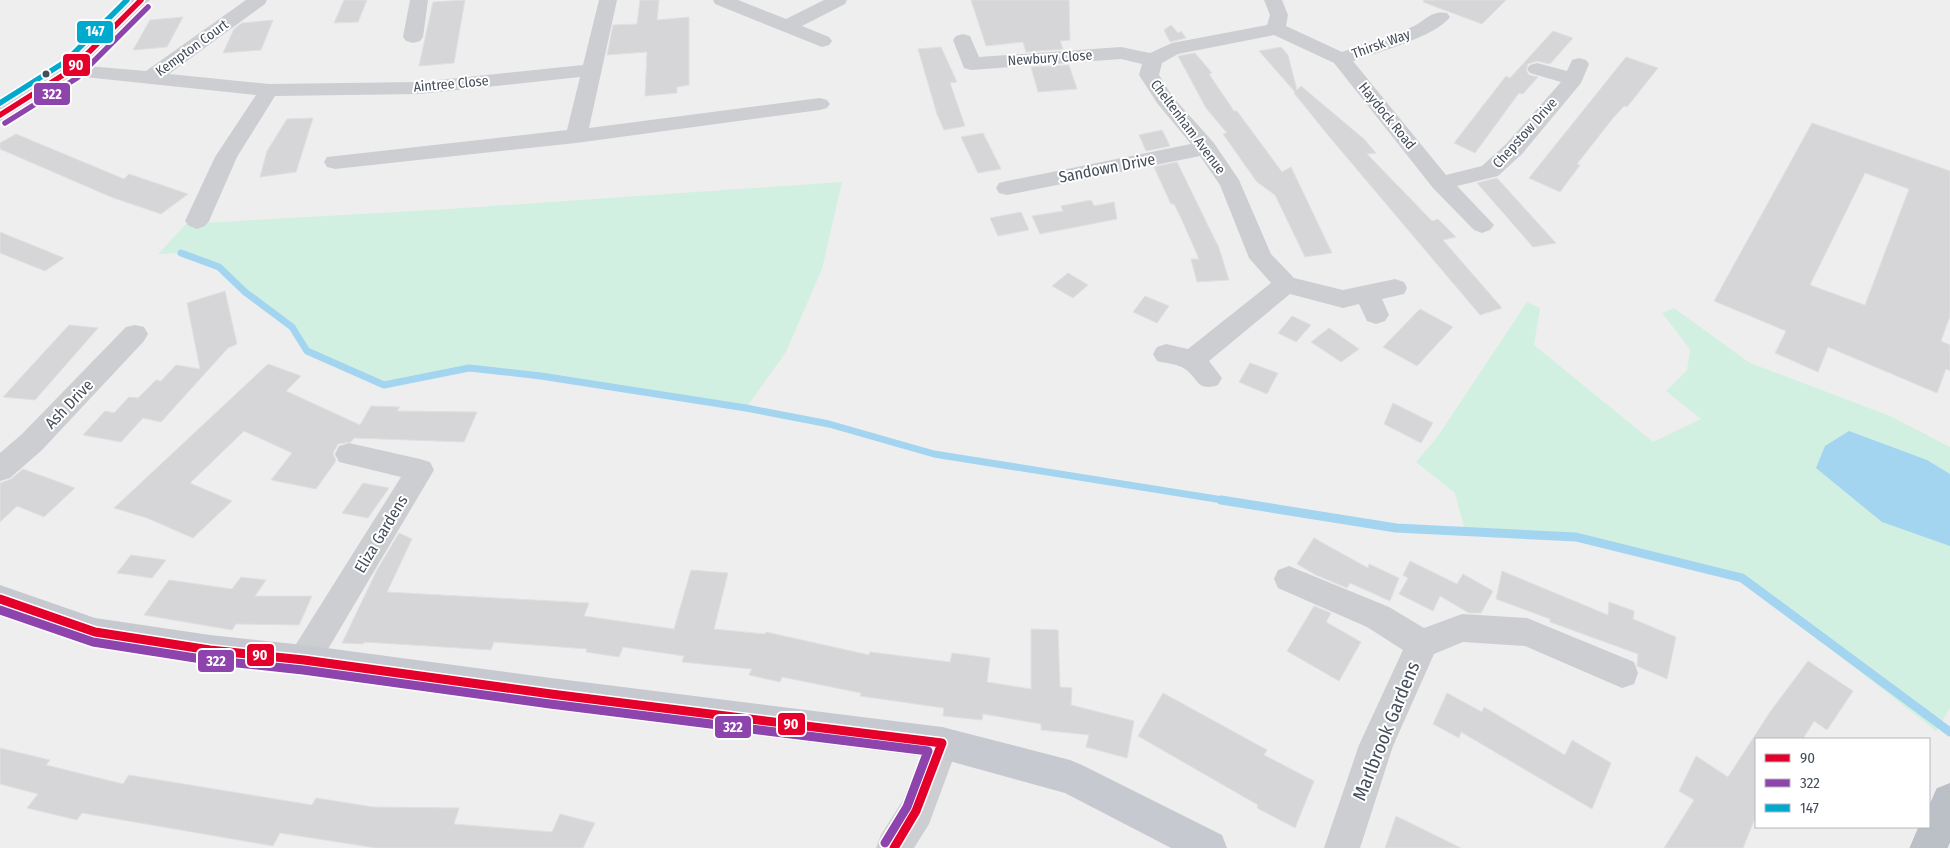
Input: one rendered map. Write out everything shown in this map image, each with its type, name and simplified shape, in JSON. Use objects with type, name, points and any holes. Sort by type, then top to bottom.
[{"type":"highway","points":[[1928,848],[1950,802]]},
{"type":"main road","points":[[0,600],[95,632],[210,650],[304,660],[551,694],[942,743],[1070,777],[1210,848]]},
{"type":"street","points":[[0,115],[70,70],[141,0]]},
{"type":"street","name":"Kempton Court","points":[[150,78],[258,0]]},
{"type":"street","points":[[413,37],[419,0]]},
{"type":"street","points":[[576,136],[608,0]]},
{"type":"street","points":[[722,0],[822,41]]},
{"type":"street","points":[[788,26],[838,0]]},
{"type":"street","points":[[1273,0],[1279,15],[1276,28]]},
{"type":"street","name":"Haydock Road","points":[[1276,28],[1341,59],[1441,183],[1482,225]]},
{"type":"street","name":"Cheltenham Avenue","points":[[1276,28],[1172,50],[1153,60],[1149,75],[1164,99],[1206,148],[1231,185],[1261,258],[1286,284]]},
{"type":"street","name":"Thirsk Way","points":[[1341,59],[1433,28]]},
{"type":"street","name":"Newbury Close","points":[[963,40],[974,71],[1121,53],[1153,60]]},
{"type":"street","name":"Chepstow Drive","points":[[1441,183],[1490,171],[1514,149],[1576,72],[1537,69]]},
{"type":"street","name":"Aintree Close","points":[[70,70],[269,90],[420,88],[592,70]]},
{"type":"street","points":[[197,221],[226,157],[269,90]]},
{"type":"street","points":[[360,140],[343,161],[576,136],[820,104]]},
{"type":"street","name":"Sandown Drive","points":[[1007,188],[1206,148]]},
{"type":"street","points":[[1166,354],[1200,369],[1286,284],[1343,299],[1371,304],[1395,288]]},
{"type":"street","name":"Ash Drive","points":[[0,470],[32,442],[135,334]]},
{"type":"street","points":[[115,355],[142,360]]},
{"type":"street","name":"Eliza Gardens","points":[[304,660],[420,470],[349,454]]},
{"type":"street","name":"Marlbrook Gardens","points":[[1289,579],[1378,616],[1422,644]]},
{"type":"street","name":"Marlbrook Gardens","points":[[1342,848],[1376,745],[1422,644],[1462,628],[1528,632],[1622,673]]},
{"type":"street","points":[[894,848],[916,811],[942,743]]},
{"type":"green space","points":[[842,182],[822,269],[786,352],[746,408],[541,376],[469,368],[384,385],[307,351],[291,327],[245,292],[219,267],[181,253],[158,254],[186,224],[449,209]]},
{"type":"green space","points":[[1527,302],[1540,308],[1534,345],[1653,442],[1701,419],[1666,391],[1687,370],[1690,349],[1662,313],[1674,308],[1750,363],[1890,416],[1950,447],[1950,708],[1936,731],[1744,581],[1576,537],[1465,531],[1455,493],[1416,462],[1438,436]]},
{"type":"water","points":[[1849,431],[1927,460],[1950,474],[1950,546],[1882,522],[1816,468],[1825,446]]},
{"type":"building","points":[[344,0],[367,0],[358,22],[334,23]]},
{"type":"building","points":[[465,0],[454,63],[419,66],[433,2]]},
{"type":"building","points":[[640,0],[659,0],[657,20],[689,17],[689,85],[677,87],[677,93],[645,96],[647,52],[607,55],[613,25],[637,24]]},
{"type":"building","points":[[971,0],[1069,0],[1070,40],[1060,41],[1063,49],[1026,52],[1023,42],[986,46]]},
{"type":"building","points":[[1424,0],[1506,0],[1482,24],[1423,2]]},
{"type":"building","points":[[183,17],[167,47],[133,50],[150,20]]},
{"type":"building","points":[[273,20],[261,50],[223,53],[234,29],[242,23]]},
{"type":"building","points":[[1171,25],[1178,33],[1181,31],[1186,38],[1170,42],[1164,30]]},
{"type":"building","points":[[1553,31],[1573,38],[1550,64],[1537,61],[1528,64],[1526,70],[1529,75],[1538,77],[1523,94],[1519,93],[1475,153],[1454,143],[1506,76],[1510,78]]},
{"type":"building","points":[[941,47],[957,82],[950,83],[965,126],[944,130],[937,114],[918,49]]},
{"type":"building","points":[[1281,47],[1288,55],[1297,90],[1301,86],[1364,139],[1376,153],[1367,154],[1432,221],[1438,219],[1456,237],[1443,240],[1502,308],[1480,315],[1259,51]]},
{"type":"building","points":[[1195,53],[1212,73],[1209,74],[1234,111],[1237,111],[1282,172],[1291,167],[1332,253],[1305,257],[1275,195],[1257,182],[1223,134],[1227,133],[1206,108],[1178,56]]},
{"type":"building","points":[[1626,57],[1658,68],[1627,107],[1624,106],[1613,118],[1577,164],[1580,165],[1560,192],[1529,178]]},
{"type":"building","points":[[1069,65],[1077,89],[1038,92],[1031,67]]},
{"type":"building","points":[[313,118],[296,172],[260,177],[267,151],[287,119]]},
{"type":"building","points":[[1812,123],[1950,171],[1950,316],[1941,341],[1950,345],[1950,371],[1946,369],[1937,393],[1828,347],[1818,372],[1775,353],[1786,331],[1714,301]],"holes":[[[1865,173],[1909,189],[1865,305],[1810,285]]]},
{"type":"building","points":[[1162,130],[1170,146],[1146,151],[1139,135]]},
{"type":"building","points":[[983,133],[1001,169],[978,173],[961,137]]},
{"type":"building","points":[[16,134],[124,179],[129,174],[188,194],[161,214],[111,197],[0,149],[0,143]]},
{"type":"building","points":[[1177,162],[1219,248],[1229,280],[1197,282],[1191,259],[1199,259],[1182,220],[1174,204],[1171,204],[1154,167]]},
{"type":"building","points":[[1497,178],[1556,243],[1533,247],[1477,183]]},
{"type":"building","points":[[1091,200],[1094,206],[1114,202],[1117,219],[1040,234],[1032,216],[1063,211],[1061,206]]},
{"type":"building","points":[[1021,212],[1029,230],[998,236],[990,218]]},
{"type":"building","points":[[0,232],[64,258],[45,271],[0,253]]},
{"type":"building","points":[[1068,273],[1088,285],[1073,298],[1052,286]]},
{"type":"building","points":[[225,291],[237,344],[228,348],[161,422],[143,418],[121,442],[83,435],[105,411],[114,413],[129,397],[138,398],[156,380],[161,381],[176,365],[200,369],[187,303]]},
{"type":"building","points":[[1145,296],[1169,306],[1157,323],[1133,312]]},
{"type":"building","points":[[1420,309],[1453,327],[1417,366],[1383,347]]},
{"type":"building","points":[[1292,316],[1311,325],[1296,342],[1278,333]]},
{"type":"building","points":[[69,325],[98,328],[35,400],[3,397]]},
{"type":"building","points":[[1329,328],[1359,349],[1341,362],[1311,342]]},
{"type":"building","points":[[1250,363],[1278,373],[1267,394],[1239,382]]},
{"type":"building","points":[[268,364],[301,376],[286,391],[360,425],[371,406],[400,407],[397,411],[477,412],[464,442],[354,438],[351,442],[338,444],[333,453],[336,461],[316,489],[271,480],[292,453],[244,431],[190,483],[232,501],[193,538],[147,518],[114,508]]},
{"type":"building","points":[[1393,403],[1433,423],[1421,443],[1384,424]]},
{"type":"building","points":[[23,469],[75,488],[44,517],[17,506],[0,522],[0,483],[11,479]]},
{"type":"building","points":[[363,483],[389,488],[368,518],[342,513]]},
{"type":"building","points":[[399,533],[412,539],[387,592],[589,603],[584,616],[674,629],[691,570],[728,573],[714,629],[765,634],[766,632],[869,655],[870,652],[950,662],[952,653],[990,658],[987,682],[1031,689],[1031,629],[1058,630],[1060,687],[1072,688],[1071,705],[1134,721],[1127,758],[1086,747],[1089,735],[1041,730],[1041,724],[983,714],[982,720],[943,716],[944,708],[860,696],[861,693],[782,677],[780,682],[749,675],[752,669],[682,662],[684,656],[623,647],[619,657],[586,652],[587,649],[494,642],[491,650],[364,642],[363,644],[342,643],[377,570]]},
{"type":"building","points":[[1314,538],[1368,568],[1369,564],[1399,578],[1390,601],[1350,583],[1347,588],[1316,575],[1297,564]]},
{"type":"building","points":[[131,555],[166,560],[152,578],[117,573]]},
{"type":"building","points":[[1410,561],[1457,584],[1463,574],[1493,591],[1481,613],[1469,613],[1440,596],[1433,611],[1399,594],[1408,578],[1403,575]]},
{"type":"building","points":[[1502,571],[1608,615],[1609,602],[1634,611],[1633,619],[1676,637],[1667,679],[1637,666],[1638,654],[1550,622],[1550,619],[1496,599]]},
{"type":"building","points":[[241,577],[266,580],[255,596],[312,596],[299,625],[236,624],[232,630],[144,615],[169,580],[232,589]]},
{"type":"building","points":[[1314,606],[1331,613],[1326,622],[1361,642],[1339,681],[1287,651]]},
{"type":"building","points":[[1808,661],[1853,691],[1827,730],[1814,721],[1804,738],[1755,738],[1755,818],[1743,848],[1664,848],[1694,800],[1679,791],[1696,756],[1728,777],[1770,712]]},
{"type":"building","points":[[1163,693],[1267,750],[1264,755],[1314,781],[1295,828],[1257,808],[1258,805],[1138,736]]},
{"type":"building","points":[[1447,693],[1482,712],[1484,707],[1565,755],[1572,740],[1611,763],[1592,809],[1461,732],[1459,738],[1433,724]]},
{"type":"building","points":[[0,748],[50,760],[46,765],[123,784],[129,775],[312,805],[316,798],[373,807],[459,808],[454,824],[552,832],[560,814],[595,823],[583,848],[376,848],[280,833],[273,846],[82,813],[77,820],[27,808],[38,794],[0,784]]},
{"type":"building","points":[[1396,816],[1461,848],[1385,848]]},
{"type":"waterway","points":[[181,253],[219,267],[245,292],[292,327],[307,351],[384,385],[469,368],[541,376],[746,408],[829,424],[934,454],[1229,501]]},
{"type":"waterway","points":[[1221,500],[1396,528],[1576,537],[1742,578],[1950,732]]},
{"type":"transit line","name":"147","points":[[0,103],[65,62],[127,0]]},
{"type":"transit line","name":"90","points":[[0,115],[71,70],[141,0]]},
{"type":"transit line","name":"322","points":[[5,123],[77,78],[148,7]]},
{"type":"transit line","name":"90","points":[[0,599],[95,632],[210,650],[304,660],[551,694],[942,743],[916,811],[894,848]]},
{"type":"transit line","name":"322","points":[[0,610],[93,642],[208,660],[303,670],[550,704],[928,751],[907,807],[885,843]]}]
